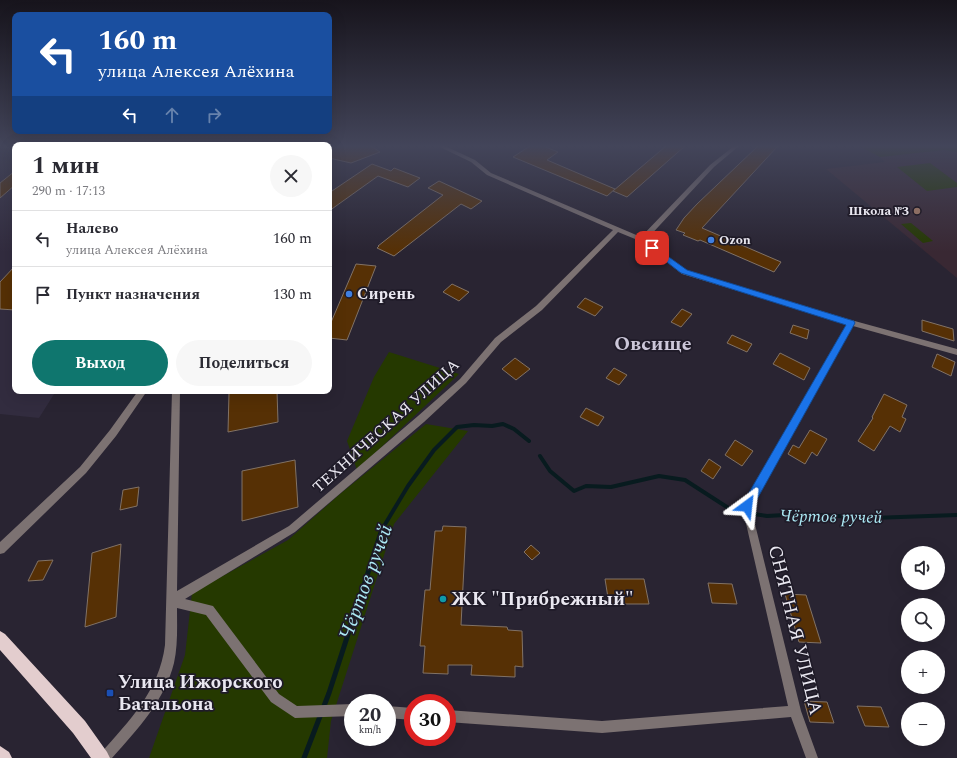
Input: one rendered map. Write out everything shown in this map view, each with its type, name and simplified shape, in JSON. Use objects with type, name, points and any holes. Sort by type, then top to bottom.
[{"type":"highway","points":[[0,639],[79,727],[103,758]]},
{"type":"highway","points":[[0,755],[3,758]]},
{"type":"street","points":[[506,181],[642,240],[684,272],[851,323],[957,352]]},
{"type":"street","points":[[642,240],[697,181]]},
{"type":"street","name":"ТЕХНИЧЕСКАЯ УЛИЦА","points":[[171,601],[292,529],[427,414],[463,381],[498,340],[539,308],[617,229]]},
{"type":"street","name":"СНЯТНАЯ УЛИЦА","points":[[812,758],[795,710],[747,508],[851,323]]},
{"type":"street","points":[[0,549],[83,470],[113,433],[140,394]]},
{"type":"street","points":[[103,758],[135,722],[158,687],[167,666],[171,645],[176,394]]},
{"type":"street","points":[[171,601],[209,610],[275,698],[295,712],[344,710]]},
{"type":"street","points":[[456,717],[602,726],[795,710]]},
{"type":"shaded area","points":[[0,181],[12,181],[12,394],[54,394],[39,418],[0,414]]},
{"type":"shaded area","name":"Школа №3","points":[[841,181],[957,181],[957,278]]},
{"type":"green space","points":[[915,181],[955,181],[957,183],[957,187],[927,191]]},
{"type":"green space","points":[[911,223],[933,241],[923,243],[901,224]]},
{"type":"green space","points":[[389,352],[459,374],[357,470],[347,441],[374,377]]},
{"type":"green space","points":[[426,424],[468,431],[394,524],[331,721],[327,758],[149,758],[185,655],[192,593],[288,540],[340,494]]},
{"type":"building","points":[[2,181],[12,181],[12,188],[0,198],[0,183]]},
{"type":"building","points":[[346,181],[370,181],[332,209],[332,191]]},
{"type":"building","points":[[393,181],[416,181],[408,187]]},
{"type":"building","points":[[440,181],[482,201],[471,209],[461,204],[394,256],[377,248],[443,195],[428,188]]},
{"type":"building","points":[[572,181],[597,181],[615,189],[607,196]]},
{"type":"building","points":[[624,181],[645,181],[627,197],[613,191]]},
{"type":"building","points":[[721,181],[745,181],[702,228],[781,262],[774,272],[700,240],[698,241],[683,235],[685,233],[676,230],[684,218]]},
{"type":"building","points":[[356,264],[376,266],[347,340],[332,338],[332,320]]},
{"type":"building","points":[[12,269],[12,310],[0,309],[0,282]]},
{"type":"building","points":[[452,284],[469,292],[459,301],[443,292]]},
{"type":"building","points":[[585,298],[603,307],[595,316],[577,307]]},
{"type":"building","points":[[682,309],[692,314],[681,327],[671,322]]},
{"type":"building","points":[[922,320],[953,329],[954,341],[922,331]]},
{"type":"building","points":[[793,325],[809,330],[807,339],[790,333]]},
{"type":"building","points":[[732,335],[752,344],[747,352],[727,343]]},
{"type":"building","points":[[780,353],[810,368],[804,380],[773,364]]},
{"type":"building","points":[[937,354],[955,362],[951,376],[932,367]]},
{"type":"building","points":[[515,358],[530,369],[516,380],[502,369]]},
{"type":"building","points":[[614,368],[627,375],[619,385],[606,378]]},
{"type":"building","points":[[229,394],[277,394],[278,422],[228,432]]},
{"type":"building","points":[[884,394],[907,405],[902,417],[906,419],[900,432],[890,426],[874,451],[858,441],[873,418],[872,417]]},
{"type":"building","points":[[586,408],[604,417],[598,426],[580,417]]},
{"type":"building","points":[[810,430],[827,439],[817,456],[812,452],[805,464],[788,454],[793,445],[799,448]]},
{"type":"building","points":[[735,440],[753,451],[742,466],[725,455]]},
{"type":"building","points":[[709,459],[721,467],[713,479],[701,471]]},
{"type":"building","points":[[295,460],[298,507],[242,521],[242,471]]},
{"type":"building","points":[[139,487],[137,506],[120,510],[123,490]]},
{"type":"building","name":"ЖК \"Прибрежный\"","points":[[443,526],[466,527],[461,625],[507,627],[508,630],[522,631],[523,667],[515,666],[515,677],[471,675],[472,665],[448,665],[448,674],[423,673],[425,646],[420,646],[425,590],[430,590],[435,531],[442,531]]},
{"type":"building","points":[[121,544],[116,617],[85,627],[92,553]]},
{"type":"building","points":[[531,545],[540,553],[532,560],[524,552]]},
{"type":"building","points":[[53,560],[43,580],[28,581],[38,561]]},
{"type":"building","points":[[605,579],[644,579],[649,604],[609,604]]},
{"type":"building","points":[[708,583],[732,584],[737,604],[712,603]]},
{"type":"building","points":[[785,594],[806,595],[821,643],[799,642]]},
{"type":"building","points":[[804,701],[827,702],[834,723],[810,722]]},
{"type":"building","points":[[857,706],[881,707],[889,727],[865,726]]},
{"type":"waterway","name":"Чёртов ручей","points":[[374,552],[381,531],[408,486],[434,450],[457,427],[474,425],[492,426],[503,424],[514,429],[529,441]]},
{"type":"waterway","name":"Чёртов ручей","points":[[540,456],[550,471],[574,491],[586,486],[611,487],[659,476],[685,480],[733,511],[767,516],[802,514],[872,518],[957,515]]},
{"type":"waterway","name":"Чёртов ручей","points":[[304,758],[329,693],[375,551]]},
{"type":"place","name":"Школа №3","points":[[917,211]]},
{"type":"place","name":"Ozon","points":[[711,240]]},
{"type":"place","name":"Сирень","points":[[349,294]]},
{"type":"place","name":"ЖК \"Прибрежный\"","points":[[443,599]]},
{"type":"place","name":"Улица Ижорского Батальона","points":[[110,693]]},
{"type":"district","name":"Овсище","points":[[653,344]]},
{"type":"route","points":[[652,248],[684,272],[851,323],[747,506]]}]
